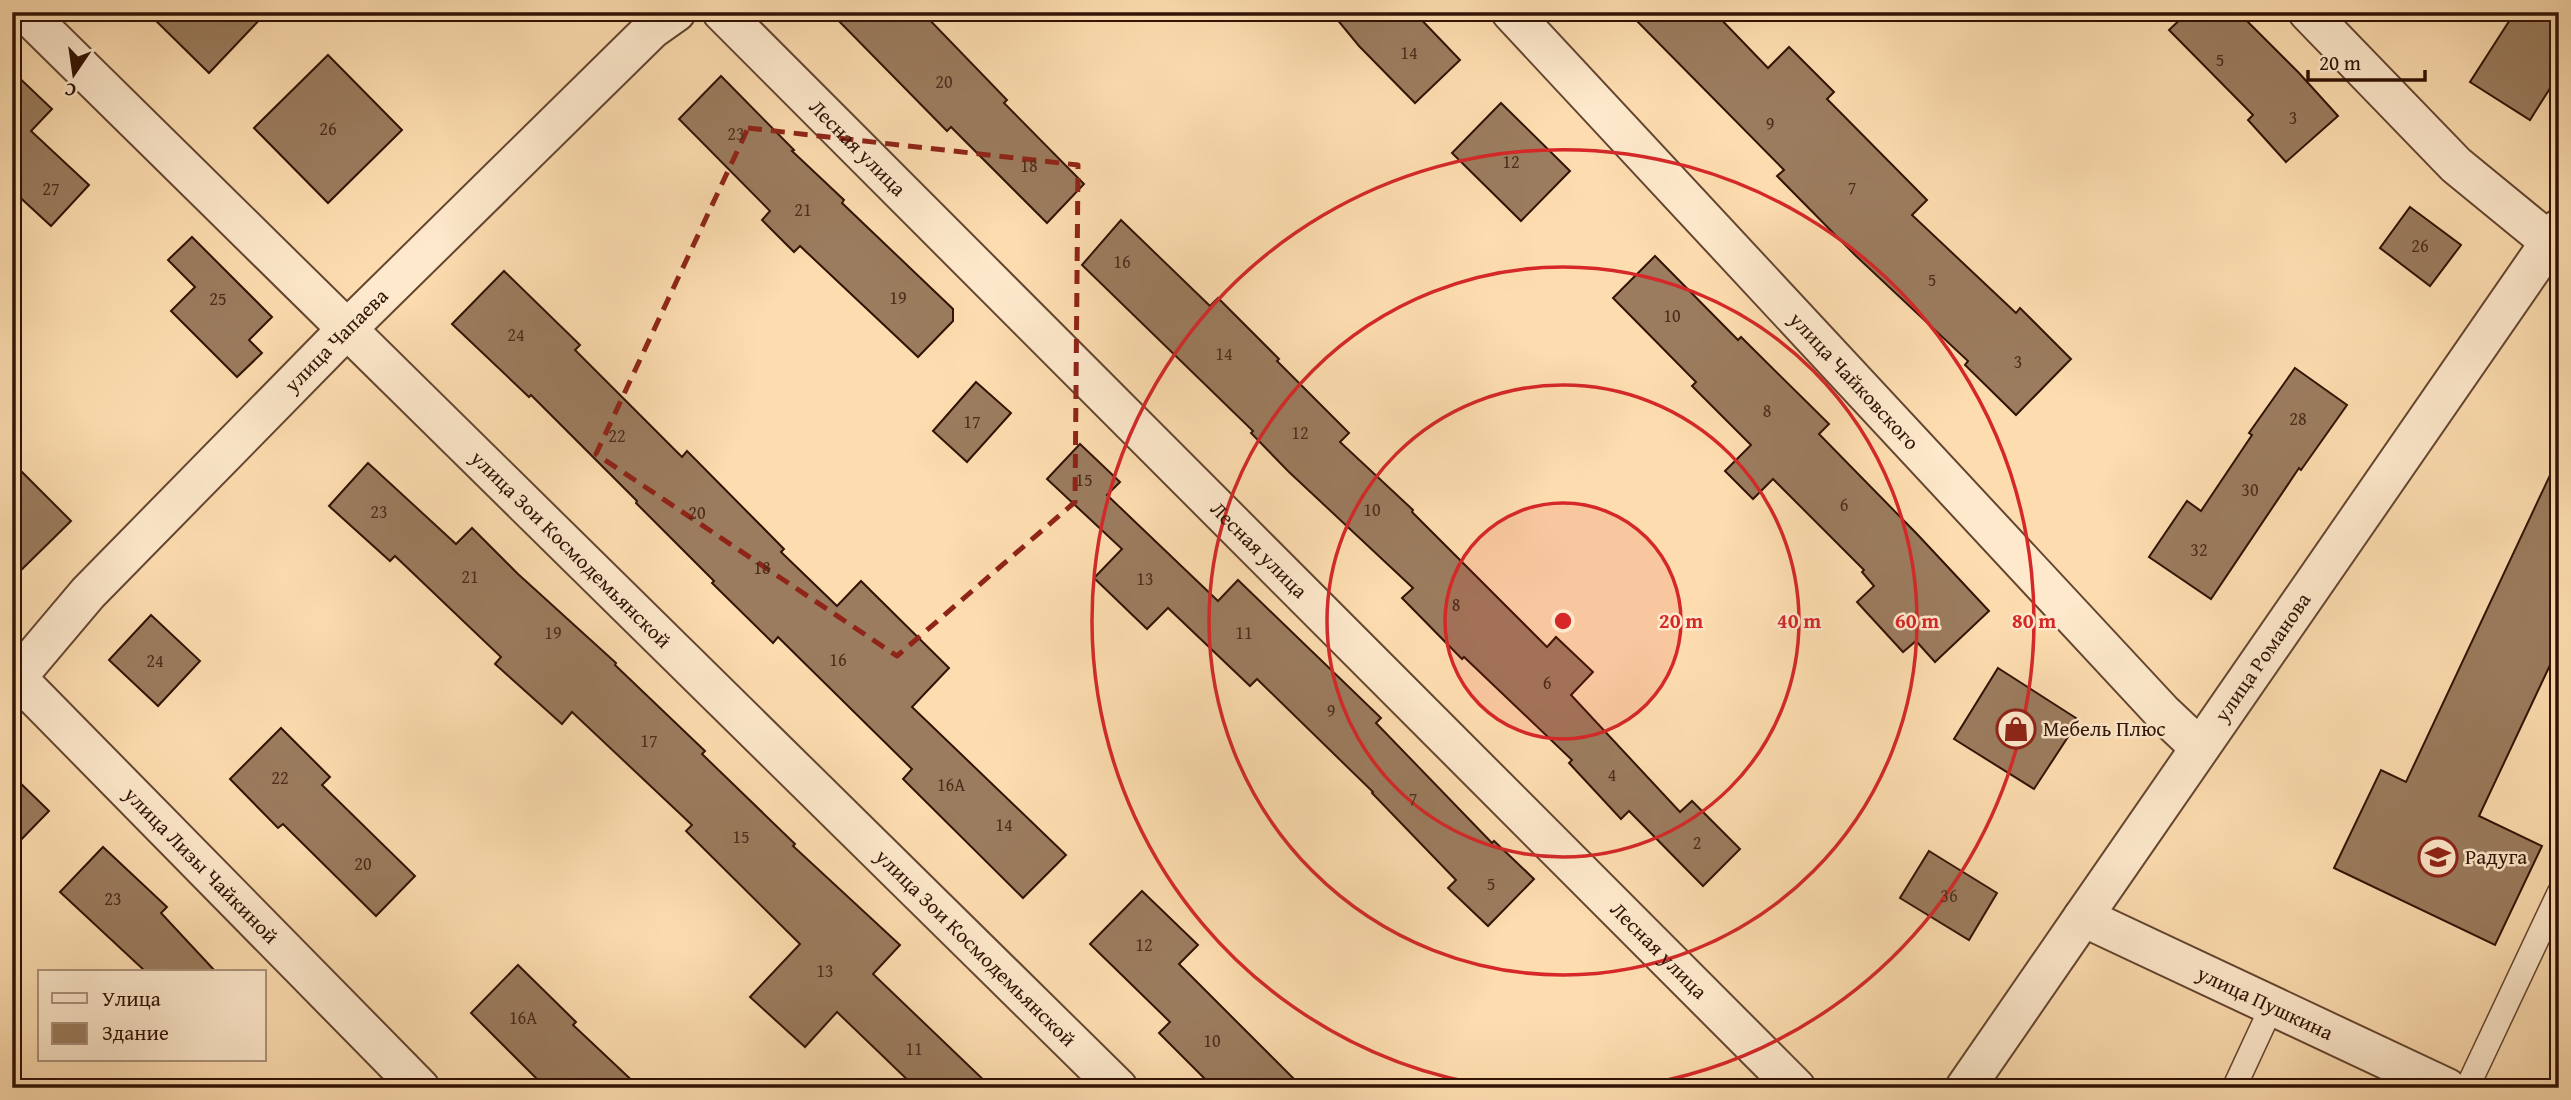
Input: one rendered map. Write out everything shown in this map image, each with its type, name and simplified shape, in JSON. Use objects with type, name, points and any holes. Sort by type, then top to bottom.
[{"type":"street","name":"улица Зои Космодемьянской","points":[[25,12],[345,330],[1118,1088]]},
{"type":"street","name":"улица Чапаева","points":[[14,678],[88,593],[345,330],[652,29],[676,12]]},
{"type":"street","name":"Лесная улица","points":[[722,12],[1796,1088]]},
{"type":"street","name":"улица Чайковского","points":[[1511,12],[2162,712],[2199,747]]},
{"type":"street","points":[[2308,12],[2456,164],[2554,236]]},
{"type":"street","name":"улица Романова","points":[[1965,1088],[2554,236]]},
{"type":"street","name":"улица Лизы Чайкиной","points":[[14,678],[408,1083]]},
{"type":"street","name":"улица Пушкина","points":[[2083,917],[2447,1088]]},
{"type":"lane","points":[[2467,1088],[2559,893]]},
{"type":"lane","points":[[2234,1088],[2272,1006]]},
{"type":"highlighted area","points":[[748,128],[1078,165],[1075,502],[897,656],[596,454]]},
{"type":"building","points":[[147,12],[267,12],[209,73]]},
{"type":"building","points":[[830,12],[922,12],[1007,100],[1004,103],[1084,184],[1047,223],[951,127],[947,131]]},
{"type":"building","points":[[1331,12],[1414,12],[1460,60],[1415,103],[1359,46]]},
{"type":"building","points":[[1628,12],[1714,12],[1768,68],[1789,47],[1834,92],[1827,99],[1927,200],[1912,215],[2016,313],[2020,308],[2071,359],[2016,415],[1965,365],[1968,361],[1855,255],[1777,176],[1784,170]]},
{"type":"building","points":[[2188,12],[2238,12],[2338,116],[2286,162],[2248,120],[2253,115],[2169,30]]},
{"type":"building","points":[[2515,12],[2559,12],[2559,74],[2530,120],[2470,82]]},
{"type":"building","points":[[328,55],[402,130],[328,203],[254,128]]},
{"type":"building","points":[[12,71],[52,109],[31,131],[89,185],[51,226],[12,190]]},
{"type":"building","points":[[721,76],[794,150],[792,151],[844,200],[842,203],[953,309],[953,321],[918,357],[800,246],[794,252],[762,220],[770,211],[679,119]]},
{"type":"building","points":[[1501,103],[1570,171],[1521,221],[1452,153]]},
{"type":"building","points":[[2410,207],[2461,245],[2430,286],[2380,248]]},
{"type":"building","points":[[1121,220],[1210,306],[1218,298],[1279,359],[1277,361],[1349,433],[1340,442],[1413,510],[1412,512],[1547,647],[1556,637],[1593,672],[1571,695],[1680,812],[1692,801],[1740,849],[1703,886],[1629,811],[1621,819],[1569,763],[1572,760],[1464,657],[1462,659],[1402,598],[1413,588],[1289,472],[1251,433],[1253,431],[1082,265]]},
{"type":"building","points":[[192,237],[272,317],[249,340],[262,353],[237,377],[171,311],[195,287],[168,260]]},
{"type":"building","points":[[1655,256],[1738,340],[1741,337],[1829,424],[1819,434],[1989,611],[1935,662],[1916,641],[1903,652],[1857,602],[1874,586],[1862,572],[1864,570],[1773,479],[1753,499],[1725,471],[1751,445],[1692,386],[1696,382],[1613,298]]},
{"type":"building","points":[[504,271],[580,345],[575,350],[682,457],[687,451],[784,549],[781,552],[837,606],[861,581],[949,668],[912,707],[1066,855],[1023,898],[903,779],[912,769],[778,637],[773,643],[531,395],[529,397],[452,324]]},
{"type":"building","points":[[2295,368],[2347,405],[2301,470],[2299,468],[2211,599],[2149,557],[2187,501],[2201,511],[2252,435],[2249,433]]},
{"type":"building","points":[[976,382],[1011,413],[967,462],[933,431]]},
{"type":"building","points":[[1080,444],[1120,482],[1107,495],[1218,601],[1238,580],[1381,718],[1376,723],[1492,843],[1494,841],[1534,879],[1488,926],[1448,888],[1456,880],[1373,792],[1257,679],[1250,686],[1168,608],[1147,629],[1094,578],[1122,549],[1047,479]]},
{"type":"building","points":[[2559,456],[2559,646],[2479,816],[2542,846],[2495,945],[2334,868],[2381,770],[2406,782]]},
{"type":"building","points":[[12,462],[71,521],[12,579]]},
{"type":"building","points":[[368,463],[456,544],[472,528],[616,663],[615,665],[705,751],[702,754],[795,844],[793,846],[900,945],[873,974],[992,1088],[916,1088],[837,1012],[805,1047],[750,997],[800,944],[686,831],[692,825],[572,712],[562,724],[495,664],[501,657],[395,556],[390,561],[329,506]]},
{"type":"building","points":[[151,615],[200,661],[158,706],[109,660]]},
{"type":"building","name":"Мебель Плюс","points":[[1998,668],[2079,720],[2034,789],[1954,739]]},
{"type":"building","points":[[281,728],[330,777],[322,785],[415,876],[376,916],[283,824],[278,828],[230,779]]},
{"type":"building","points":[[12,775],[49,811],[12,849]]},
{"type":"building","points":[[103,847],[167,907],[161,913],[214,970],[144,970],[60,892]]},
{"type":"building","points":[[1929,851],[1997,893],[1969,940],[1900,898]]},
{"type":"building","points":[[1142,891],[1198,945],[1179,964],[1303,1088],[1214,1088],[1159,1033],[1170,1022],[1090,944]]},
{"type":"building","points":[[518,965],[576,1022],[573,1025],[640,1088],[546,1088],[471,1013]]},
{"type":"place","name":"Мебель Плюс","points":[[2016,729]]},
{"type":"place","name":"Радуга","points":[[2438,857]]}]
